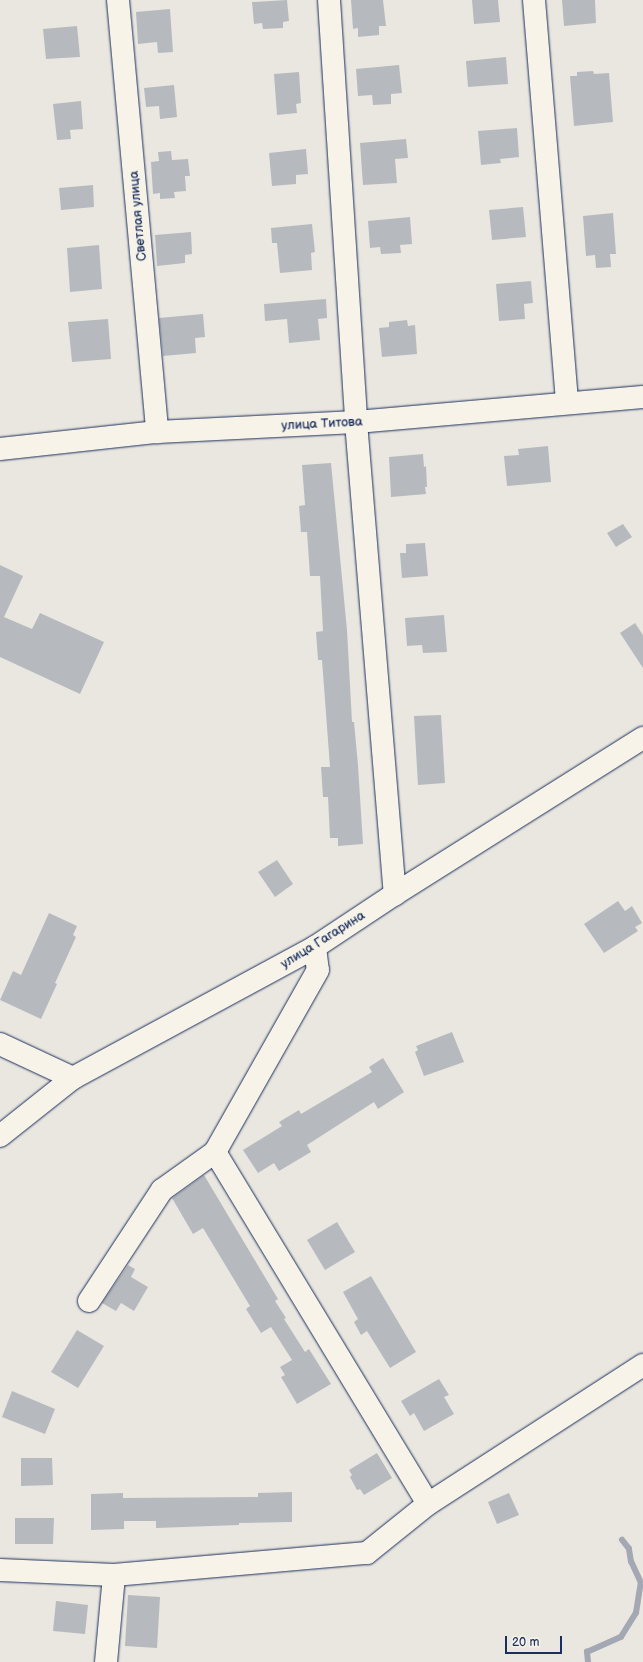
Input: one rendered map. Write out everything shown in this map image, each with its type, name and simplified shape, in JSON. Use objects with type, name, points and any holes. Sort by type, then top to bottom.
[{"type":"street","name":"Светлая улица","points":[[118,0],[157,432]]},
{"type":"street","points":[[329,0],[356,422],[395,894]]},
{"type":"street","points":[[534,0],[567,403]]},
{"type":"street","name":"улица Титова","points":[[0,449],[157,432],[356,422],[643,397]]},
{"type":"street","name":"улица Гагарина","points":[[0,1136],[73,1078],[315,947],[395,894],[643,738]]},
{"type":"street","points":[[89,1301],[162,1190],[214,1152],[318,970],[315,947]]},
{"type":"street","points":[[0,1044],[73,1078]]},
{"type":"street","points":[[214,1152],[428,1504]]},
{"type":"street","points":[[0,1570],[114,1575],[367,1554],[428,1504],[643,1365]]},
{"type":"street","points":[[106,1662],[114,1575]]},
{"type":"building","points":[[287,0],[289,21],[283,22],[283,28],[263,29],[262,23],[254,24],[252,2]]},
{"type":"building","points":[[351,0],[383,0],[386,26],[379,26],[379,35],[358,37],[358,28],[353,29]]},
{"type":"building","points":[[472,0],[498,0],[500,22],[474,24]]},
{"type":"building","points":[[562,0],[595,0],[596,23],[564,26]]},
{"type":"building","points":[[170,9],[173,52],[158,53],[157,42],[138,44],[136,12]]},
{"type":"building","points":[[77,26],[80,57],[46,59],[43,29]]},
{"type":"building","points":[[506,57],[508,84],[468,87],[466,61]]},
{"type":"building","points":[[399,65],[402,93],[391,94],[391,104],[373,105],[372,95],[358,96],[356,69]]},
{"type":"building","points":[[593,71],[594,74],[609,73],[613,122],[574,126],[570,76],[577,76],[577,72]]},
{"type":"building","points":[[299,72],[301,103],[296,104],[297,113],[277,115],[274,74]]},
{"type":"building","points":[[174,85],[177,117],[160,119],[159,106],[146,107],[144,88]]},
{"type":"building","points":[[81,101],[83,129],[70,130],[71,139],[57,140],[53,104]]},
{"type":"building","points":[[517,128],[519,157],[500,159],[501,163],[481,165],[478,131]]},
{"type":"building","points":[[406,139],[408,158],[395,159],[397,183],[363,185],[360,143]]},
{"type":"building","points":[[306,149],[308,174],[296,175],[296,184],[272,186],[269,153]]},
{"type":"building","points":[[171,151],[172,160],[188,159],[190,176],[185,176],[186,191],[174,192],[175,198],[160,199],[160,193],[153,194],[151,162],[159,161],[158,152]]},
{"type":"building","points":[[93,185],[94,207],[61,210],[59,188]]},
{"type":"building","points":[[523,207],[526,237],[492,240],[489,210]]},
{"type":"building","points":[[613,213],[616,254],[610,254],[611,267],[596,268],[595,255],[586,256],[583,216]]},
{"type":"building","points":[[410,217],[412,244],[400,245],[401,253],[381,254],[380,247],[370,248],[368,221]]},
{"type":"building","points":[[312,224],[315,252],[311,253],[312,270],[280,273],[277,243],[272,243],[271,228]]},
{"type":"building","points":[[191,232],[192,254],[185,255],[185,263],[157,266],[155,235]]},
{"type":"building","points":[[99,245],[102,289],[70,292],[67,248]]},
{"type":"building","points":[[531,281],[533,303],[524,304],[525,319],[499,321],[496,284]]},
{"type":"building","points":[[326,299],[327,318],[318,319],[320,340],[289,343],[287,319],[265,321],[264,304]]},
{"type":"building","points":[[203,314],[205,337],[195,338],[196,353],[163,356],[159,318]]},
{"type":"building","points":[[108,319],[111,359],[72,362],[68,322]]},
{"type":"building","points":[[407,320],[408,326],[415,325],[417,354],[382,357],[379,328],[389,327],[389,322]]},
{"type":"building","points":[[548,446],[551,482],[507,486],[504,456],[519,455],[518,449]]},
{"type":"building","points":[[423,454],[424,467],[426,466],[426,494],[391,497],[389,457]]},
{"type":"building","points":[[331,463],[347,630],[352,722],[354,722],[358,765],[363,844],[338,846],[338,838],[330,838],[328,797],[323,797],[321,767],[330,767],[322,660],[318,660],[316,632],[323,631],[320,576],[310,576],[307,532],[301,532],[299,506],[305,505],[302,465]]},
{"type":"building","points":[[623,524],[632,537],[616,547],[607,533]]},
{"type":"building","points":[[425,543],[428,576],[402,578],[400,553],[406,553],[406,544]]},
{"type":"building","points":[[0,565],[23,576],[4,617],[32,629],[40,613],[104,642],[80,694],[0,657]]},
{"type":"building","points":[[444,615],[447,652],[423,653],[422,645],[407,646],[405,618]]},
{"type":"building","points":[[635,623],[643,635],[643,668],[620,633]]},
{"type":"building","points":[[441,715],[445,783],[418,785],[414,716]]},
{"type":"building","points":[[277,860],[293,884],[275,897],[258,872]]},
{"type":"building","points":[[618,901],[625,911],[632,906],[642,923],[635,927],[638,931],[604,953],[584,924]]},
{"type":"building","points":[[49,913],[77,926],[73,935],[76,937],[55,983],[57,984],[41,1019],[0,1000],[13,971],[21,975]]},
{"type":"building","points":[[452,1032],[464,1062],[424,1076],[415,1052],[418,1050],[416,1046]]},
{"type":"building","points":[[383,1058],[404,1092],[378,1109],[374,1102],[307,1145],[311,1152],[279,1171],[274,1163],[258,1173],[243,1150],[282,1126],[279,1122],[299,1110],[301,1114],[372,1072],[369,1067]]},
{"type":"building","points":[[204,1175],[278,1299],[275,1301],[286,1318],[284,1319],[305,1352],[309,1349],[331,1384],[297,1404],[281,1377],[285,1375],[280,1367],[292,1360],[271,1327],[261,1333],[246,1309],[250,1306],[203,1228],[193,1234],[172,1198]]},
{"type":"building","points":[[337,1222],[355,1252],[325,1270],[307,1240]]},
{"type":"building","points":[[128,1265],[135,1269],[131,1277],[148,1287],[134,1311],[121,1303],[116,1311],[102,1303]]},
{"type":"building","points":[[371,1276],[416,1352],[390,1368],[367,1331],[361,1335],[354,1322],[358,1319],[343,1292]]},
{"type":"building","points":[[77,1330],[104,1346],[78,1388],[51,1372]]},
{"type":"building","points":[[439,1379],[449,1395],[444,1397],[454,1414],[424,1431],[414,1413],[410,1416],[401,1401]]},
{"type":"building","points":[[12,1391],[55,1409],[45,1434],[2,1417]]},
{"type":"building","points":[[377,1453],[392,1478],[364,1495],[360,1489],[357,1490],[350,1477],[352,1475],[349,1470]]},
{"type":"building","points":[[21,1458],[52,1458],[53,1485],[21,1486]]},
{"type":"building","points":[[292,1492],[292,1522],[239,1523],[239,1525],[156,1528],[156,1521],[124,1521],[124,1529],[91,1530],[91,1494],[123,1493],[123,1498],[258,1497],[258,1493]]},
{"type":"building","points":[[509,1493],[519,1515],[497,1524],[488,1502]]},
{"type":"building","points":[[15,1518],[54,1518],[53,1544],[15,1544]]},
{"type":"building","points":[[128,1595],[160,1597],[157,1648],[125,1646]]},
{"type":"building","points":[[56,1601],[88,1605],[85,1634],[53,1631]]},
{"type":"waterway","points":[[588,1662],[587,1652],[621,1637],[636,1613],[641,1583],[631,1562],[629,1549],[622,1540]]}]
